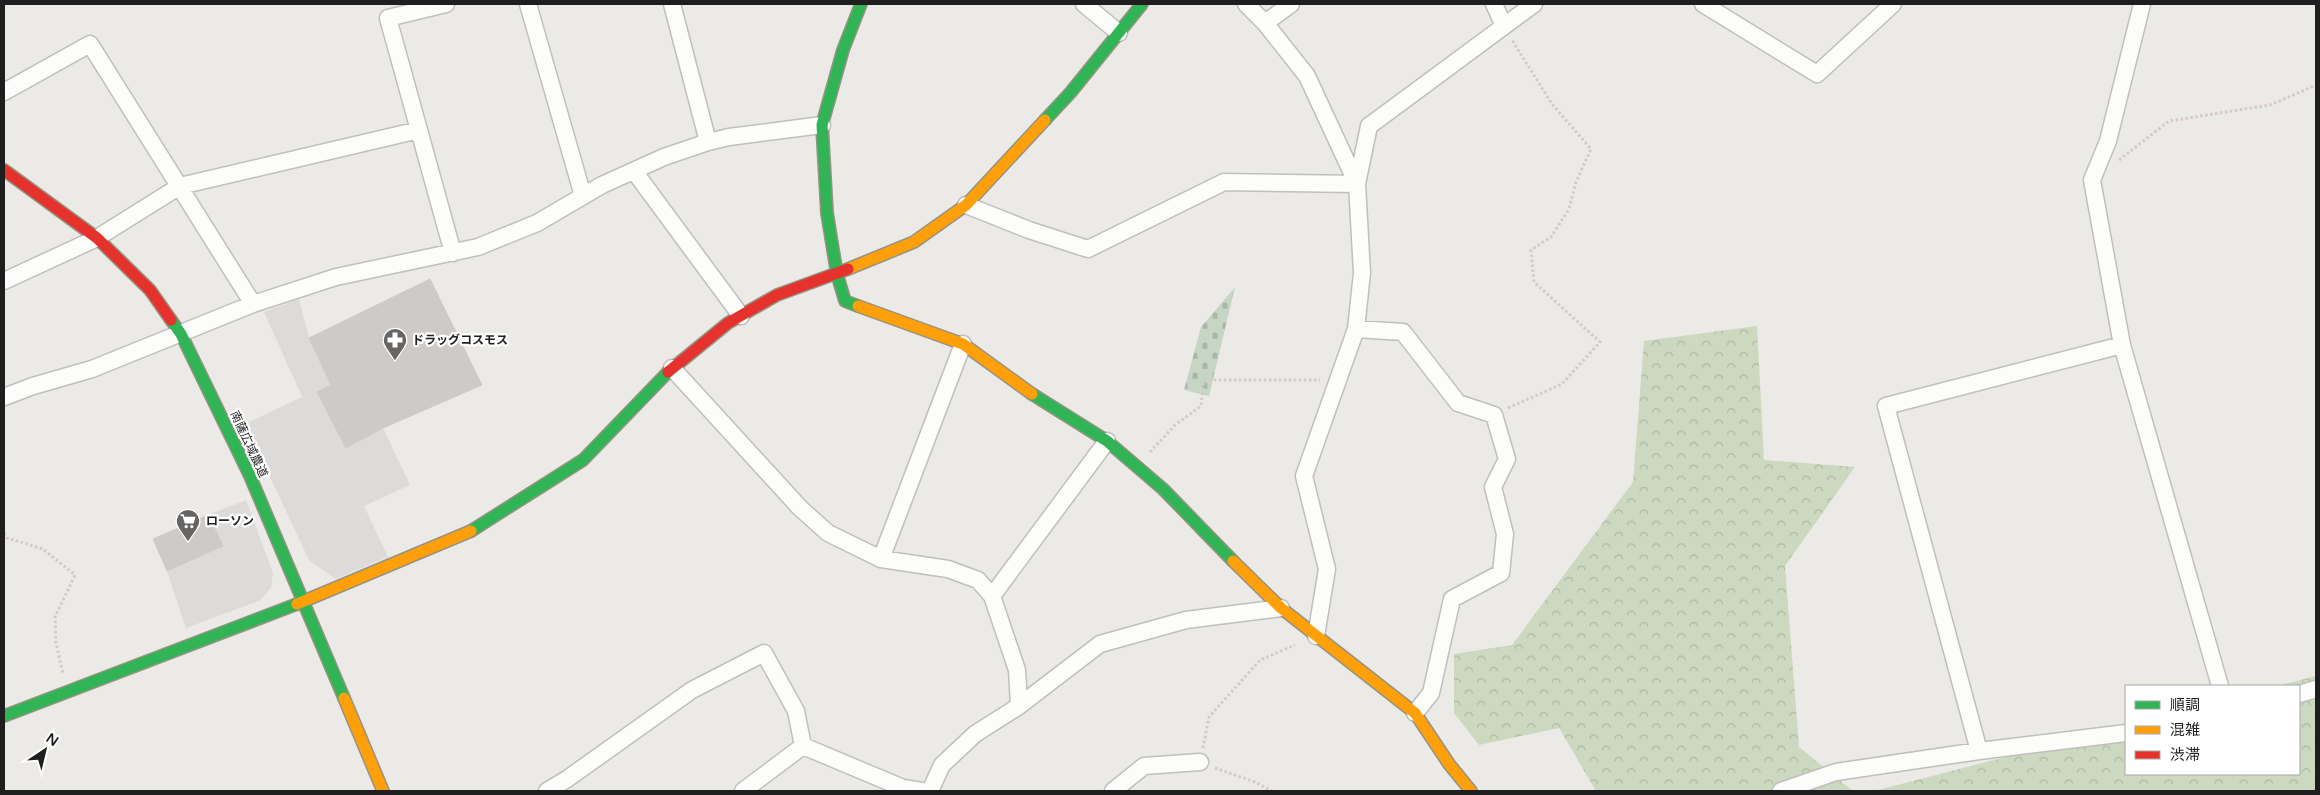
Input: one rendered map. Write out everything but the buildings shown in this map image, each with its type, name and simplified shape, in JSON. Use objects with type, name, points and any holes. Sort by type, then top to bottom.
[{"type":"street","points":[[446,4],[388,18],[453,253]]},
{"type":"street","points":[[528,4],[583,196]]},
{"type":"street","points":[[672,4],[708,142]]},
{"type":"street","points":[[861,4],[843,50],[822,125],[827,213],[837,274],[845,301],[963,344],[1009,379],[1107,440],[1163,489],[1254,583],[1281,608],[1379,682],[1415,713],[1449,764],[1471,791]]},
{"type":"street","points":[[1084,4],[1119,33]]},
{"type":"street","points":[[4,716],[66,690],[303,602],[467,533],[506,510],[583,460],[672,368],[728,323],[778,295],[837,274],[914,242],[966,205],[1071,92],[1142,4]]},
{"type":"street","points":[[1246,4],[1265,23],[1307,76],[1357,184]]},
{"type":"street","points":[[1265,23],[1291,4]]},
{"type":"street","points":[[1494,4],[1504,26]]},
{"type":"street","points":[[1316,636],[1327,569],[1304,476],[1356,330],[1362,273],[1357,184],[1369,126],[1534,4]]},
{"type":"street","points":[[1703,4],[1817,74],[1878,16],[1894,4]]},
{"type":"street","points":[[2142,4],[2108,141],[2092,180],[2122,345],[2220,685]]},
{"type":"street","points":[[4,92],[90,44],[253,304]]},
{"type":"street","points":[[4,397],[33,386],[92,369],[253,304],[336,278],[478,247],[537,223],[583,196],[664,157],[708,142],[729,137],[822,125]]},
{"type":"street","points":[[4,281],[97,238],[180,186],[419,130]]},
{"type":"street","name":"南薩広域農道","points":[[4,170],[97,238],[150,290],[181,334],[250,476],[383,791]]},
{"type":"street","points":[[634,171],[741,316]]},
{"type":"street","points":[[966,205],[1029,230],[1088,249],[1224,182],[1357,184]]},
{"type":"street","points":[[1356,330],[1403,332],[1458,403],[1494,415],[1508,458],[1493,487],[1506,534],[1501,572],[1452,599],[1431,693],[1415,713]]},
{"type":"street","points":[[881,559],[963,344]]},
{"type":"street","points":[[1979,751],[1886,406],[2122,345]]},
{"type":"street","points":[[672,368],[807,514],[828,533],[881,559],[948,569],[978,580],[992,596],[1016,670],[1019,706]]},
{"type":"street","points":[[992,596],[1107,440]]},
{"type":"street","points":[[930,791],[942,765],[975,734],[1019,706],[1100,644],[1186,620],[1281,608]]},
{"type":"street","points":[[547,791],[567,779],[692,690],[764,653],[796,711],[802,746]]},
{"type":"street","points":[[2300,694],[2316,689]]},
{"type":"street","points":[[1781,791],[1836,772],[1979,751],[2125,733]]},
{"type":"street","points":[[802,746],[903,790],[922,791]]},
{"type":"street","points":[[743,791],[802,746]]},
{"type":"street","points":[[1113,791],[1144,766],[1200,762]]},
{"type":"path","points":[[1494,415],[1562,384],[1600,342],[1534,282],[1531,250],[1551,237],[1569,209],[1576,182],[1591,149],[1552,104],[1504,26]]},
{"type":"path","points":[[2115,163],[2169,121],[2270,105],[2316,85]]},
{"type":"path","points":[[1136,466],[1175,425],[1201,406],[1204,380],[1295,381],[1338,379]]},
{"type":"path","points":[[4,533],[7,538],[43,549],[75,575],[55,616],[56,643],[66,690]]},
{"type":"path","points":[[1272,791],[1255,782],[1200,762],[1209,717],[1260,660],[1316,636]]},
{"type":"green space","points":[[1235,287],[1209,396],[1184,390],[1201,327]]},
{"type":"green space","points":[[1757,326],[1764,460],[1855,467],[1785,566],[1799,747],[1853,791],[1596,791],[1559,728],[1479,745],[1454,713],[1454,654],[1512,645],[1633,482],[1644,341]]},
{"type":"green space","points":[[2316,676],[2316,791],[1874,791],[2125,726],[2125,775],[2300,775],[2300,685],[2281,685]]},
{"type":"shaded area","points":[[299,299],[309,338],[331,385],[318,392],[346,448],[383,428],[410,485],[364,506],[388,557],[335,579],[309,560],[245,424],[302,397],[264,312]]},
{"type":"shaded area","points":[[246,500],[273,573],[271,588],[259,601],[186,628],[167,571],[222,545],[208,515]]},
{"type":"traffic: fast","points":[[858,306],[845,301],[837,274],[827,213],[822,125],[843,50],[861,4]]},
{"type":"traffic: fast","points":[[1045,120],[1071,92],[1142,4]]},
{"type":"traffic: fast","points":[[171,320],[181,334],[250,476],[344,698]]},
{"type":"traffic: fast","points":[[471,531],[583,460],[668,372]]},
{"type":"traffic: fast","points":[[1032,394],[1107,441],[1163,489],[1233,561]]},
{"type":"traffic: fast","points":[[4,716],[297,604]]},
{"type":"traffic: slow","points":[[848,269],[914,242],[966,205],[1045,120]]},
{"type":"traffic: slow","points":[[858,306],[963,344],[1032,394]]},
{"type":"traffic: slow","points":[[297,604],[471,531]]},
{"type":"traffic: slow","points":[[1233,561],[1281,608],[1415,713],[1449,764],[1471,791]]},
{"type":"traffic: slow","points":[[344,698],[383,791]]},
{"type":"traffic: jam","points":[[4,170],[97,238],[150,290],[171,320]]},
{"type":"traffic: jam","points":[[668,372],[728,323],[777,295],[848,269]]},
{"type":"place","name":"ドラッグコスモス","points":[[395,361]]},
{"type":"place","name":"ローソン","points":[[188,542]]}]
